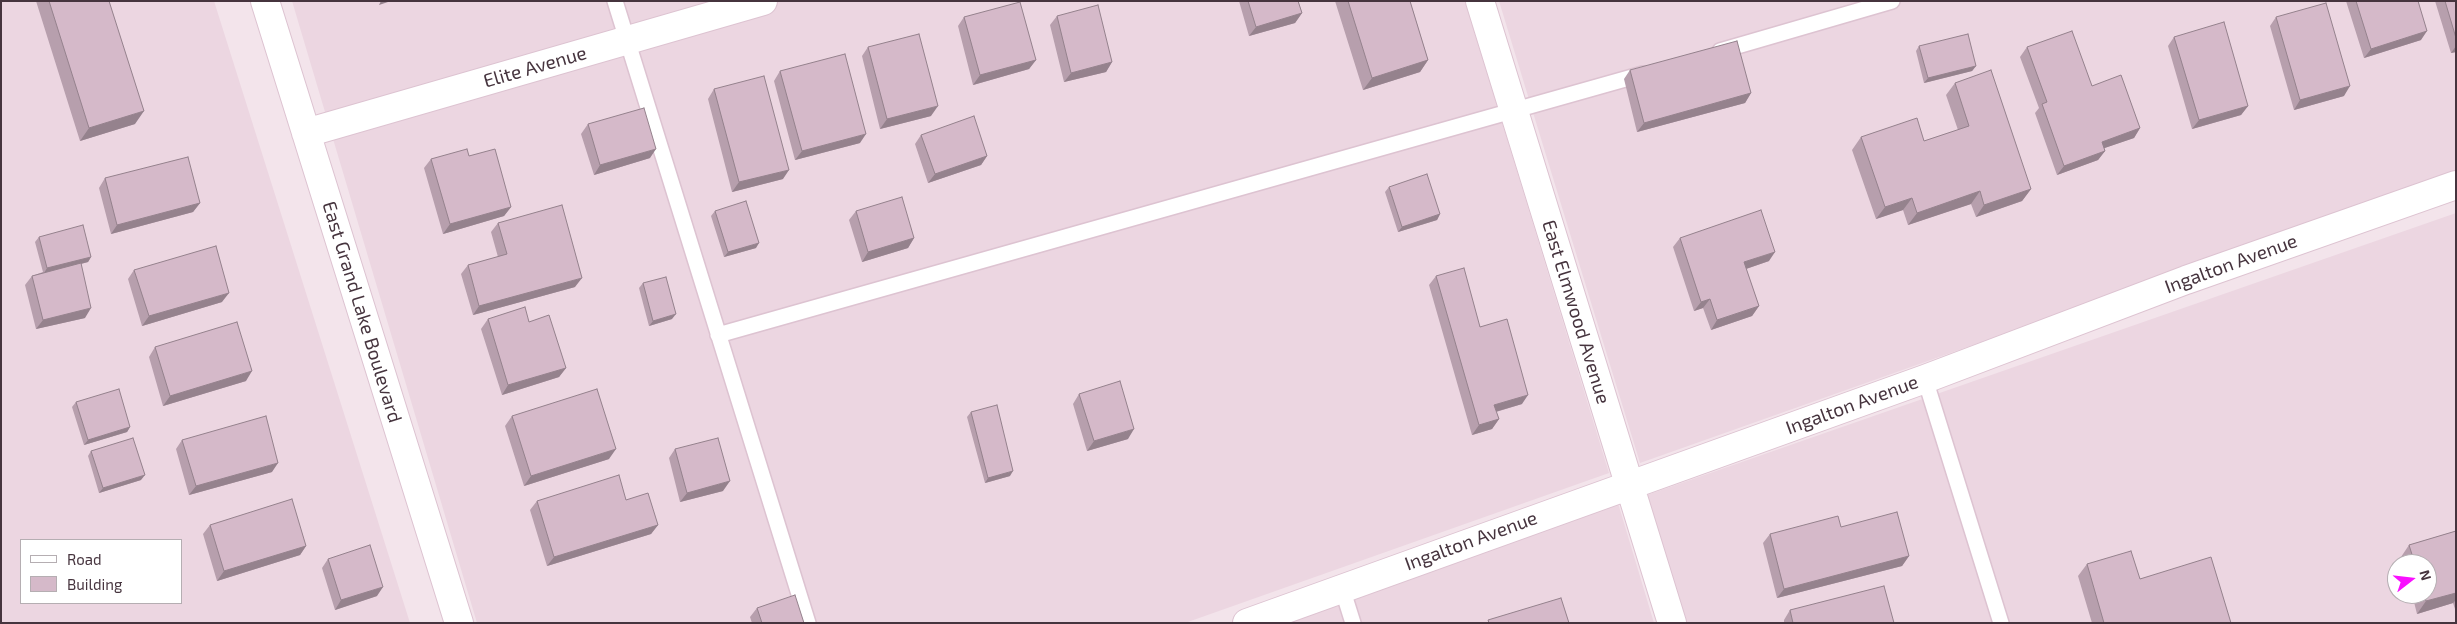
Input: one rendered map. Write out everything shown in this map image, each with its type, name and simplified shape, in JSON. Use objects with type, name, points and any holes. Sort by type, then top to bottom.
[{"type":"street","name":"East Grand Lake Boulevard","points":[[266,1],[458,623]]},
{"type":"street","name":"Elite Avenue","points":[[306,133],[763,1]]},
{"type":"street","name":"East Elmwood Avenue","points":[[1480,1],[1672,623]]},
{"type":"street","name":"Ingalton Avenue","points":[[1247,623],[1925,379],[2186,280],[2456,185]]},
{"type":"lane","points":[[615,1],[808,623]]},
{"type":"lane","points":[[1703,56],[1892,1]]},
{"type":"lane","points":[[718,335],[1514,112],[1656,70]]},
{"type":"lane","points":[[1925,379],[2001,623]]},
{"type":"lane","points":[[1342,588],[1353,623]]},
{"type":"shaded area","points":[[1,1],[214,1],[410,623],[1,623]]},
{"type":"shaded area","points":[[292,1],[1465,1],[1609,473],[1185,623],[477,623]]},
{"type":"shaded area","points":[[1499,1],[2456,1],[2456,174],[1640,463]]},
{"type":"shaded area","points":[[2456,213],[2456,623],[1687,623],[1647,495]]},
{"type":"shaded area","points":[[1618,503],[1654,623],[1276,623]]},
{"type":"building","points":[[49,1],[109,1],[144,111],[89,128]]},
{"type":"building","points":[[1248,1],[1298,1],[1302,13],[1256,27]]},
{"type":"building","points":[[1348,1],[1410,1],[1428,60],[1372,78]]},
{"type":"building","points":[[2356,1],[2418,1],[2427,31],[2371,49]]},
{"type":"building","points":[[2445,1],[2456,1],[2456,38]]},
{"type":"building","points":[[1020,2],[1036,60],[980,75],[964,17]]},
{"type":"building","points":[[2326,3],[2350,86],[2300,100],[2276,17]]},
{"type":"building","points":[[1098,5],[1112,62],[1071,73],[1057,16]]},
{"type":"building","points":[[2224,22],[2248,106],[2199,120],[2174,37]]},
{"type":"building","points":[[2072,31],[2092,86],[2121,75],[2140,128],[2102,142],[2105,151],[2064,166],[2042,104],[2047,102],[2027,47]]},
{"type":"building","points":[[919,34],[938,106],[887,119],[868,47]]},
{"type":"building","points":[[1968,34],[1976,66],[1928,78],[1919,46]]},
{"type":"building","points":[[1737,41],[1751,93],[1644,123],[1630,70]]},
{"type":"building","points":[[845,54],[866,134],[802,151],[780,71]]},
{"type":"building","points":[[1991,70],[2031,189],[1984,205],[1980,191],[1917,213],[1912,198],[1885,207],[1861,137],[1917,118],[1924,141],[1969,126],[1955,83]]},
{"type":"building","points":[[764,76],[789,170],[739,182],[714,89]]},
{"type":"building","points":[[644,108],[656,149],[600,165],[588,124]]},
{"type":"building","points":[[974,116],[987,156],[935,174],[921,135]]},
{"type":"building","points":[[467,149],[469,156],[495,149],[511,207],[450,224],[431,159]]},
{"type":"building","points":[[188,157],[200,203],[117,225],[105,178]]},
{"type":"building","points":[[1427,174],[1440,214],[1402,227],[1389,187]]},
{"type":"building","points":[[902,197],[914,238],[868,252],[856,211]]},
{"type":"building","points":[[746,201],[759,243],[728,252],[715,211]]},
{"type":"building","points":[[562,205],[582,278],[479,306],[468,265],[507,254],[498,223]]},
{"type":"building","points":[[1761,210],[1775,252],[1744,262],[1759,306],[1717,320],[1710,299],[1701,302],[1680,238]]},
{"type":"building","points":[[83,225],[91,257],[47,268],[39,237]]},
{"type":"building","points":[[216,246],[229,293],[149,316],[134,270]]},
{"type":"building","points":[[81,263],[91,308],[43,320],[32,276]]},
{"type":"building","points":[[1464,268],[1480,327],[1507,319],[1528,395],[1494,405],[1499,419],[1479,425],[1436,276]]},
{"type":"building","points":[[666,277],[676,314],[653,321],[643,283]]},
{"type":"building","points":[[525,307],[529,322],[549,315],[566,368],[508,385],[488,319]]},
{"type":"building","points":[[237,322],[252,371],[170,396],[155,347]]},
{"type":"building","points":[[1120,381],[1134,429],[1094,441],[1079,394]]},
{"type":"building","points":[[119,389],[130,427],[88,440],[76,402]]},
{"type":"building","points":[[597,389],[616,449],[531,476],[512,416]]},
{"type":"building","points":[[997,405],[1013,471],[988,478],[971,412]]},
{"type":"building","points":[[266,416],[278,463],[196,486],[182,440]]},
{"type":"building","points":[[133,438],[145,475],[103,488],[91,451]]},
{"type":"building","points":[[718,438],[730,481],[687,493],[675,449]]},
{"type":"building","points":[[619,475],[626,500],[648,493],[658,525],[554,557],[537,501]]},
{"type":"building","points":[[292,499],[306,546],[224,571],[210,525]]},
{"type":"building","points":[[1897,512],[1909,556],[1784,589],[1770,534],[1838,516],[1841,527]]},
{"type":"building","points":[[2456,531],[2456,593],[2437,598],[2437,554],[2412,554],[2409,545]]},
{"type":"building","points":[[370,545],[383,587],[341,600],[328,559]]},
{"type":"building","points":[[2131,551],[2140,579],[2211,557],[2231,623],[2104,623],[2087,564]]},
{"type":"building","points":[[1884,586],[1894,623],[1793,623],[1790,610]]},
{"type":"building","points":[[795,595],[804,623],[762,623],[757,608]]},
{"type":"building","points":[[1561,598],[1569,623],[1489,623],[1488,620]]}]
